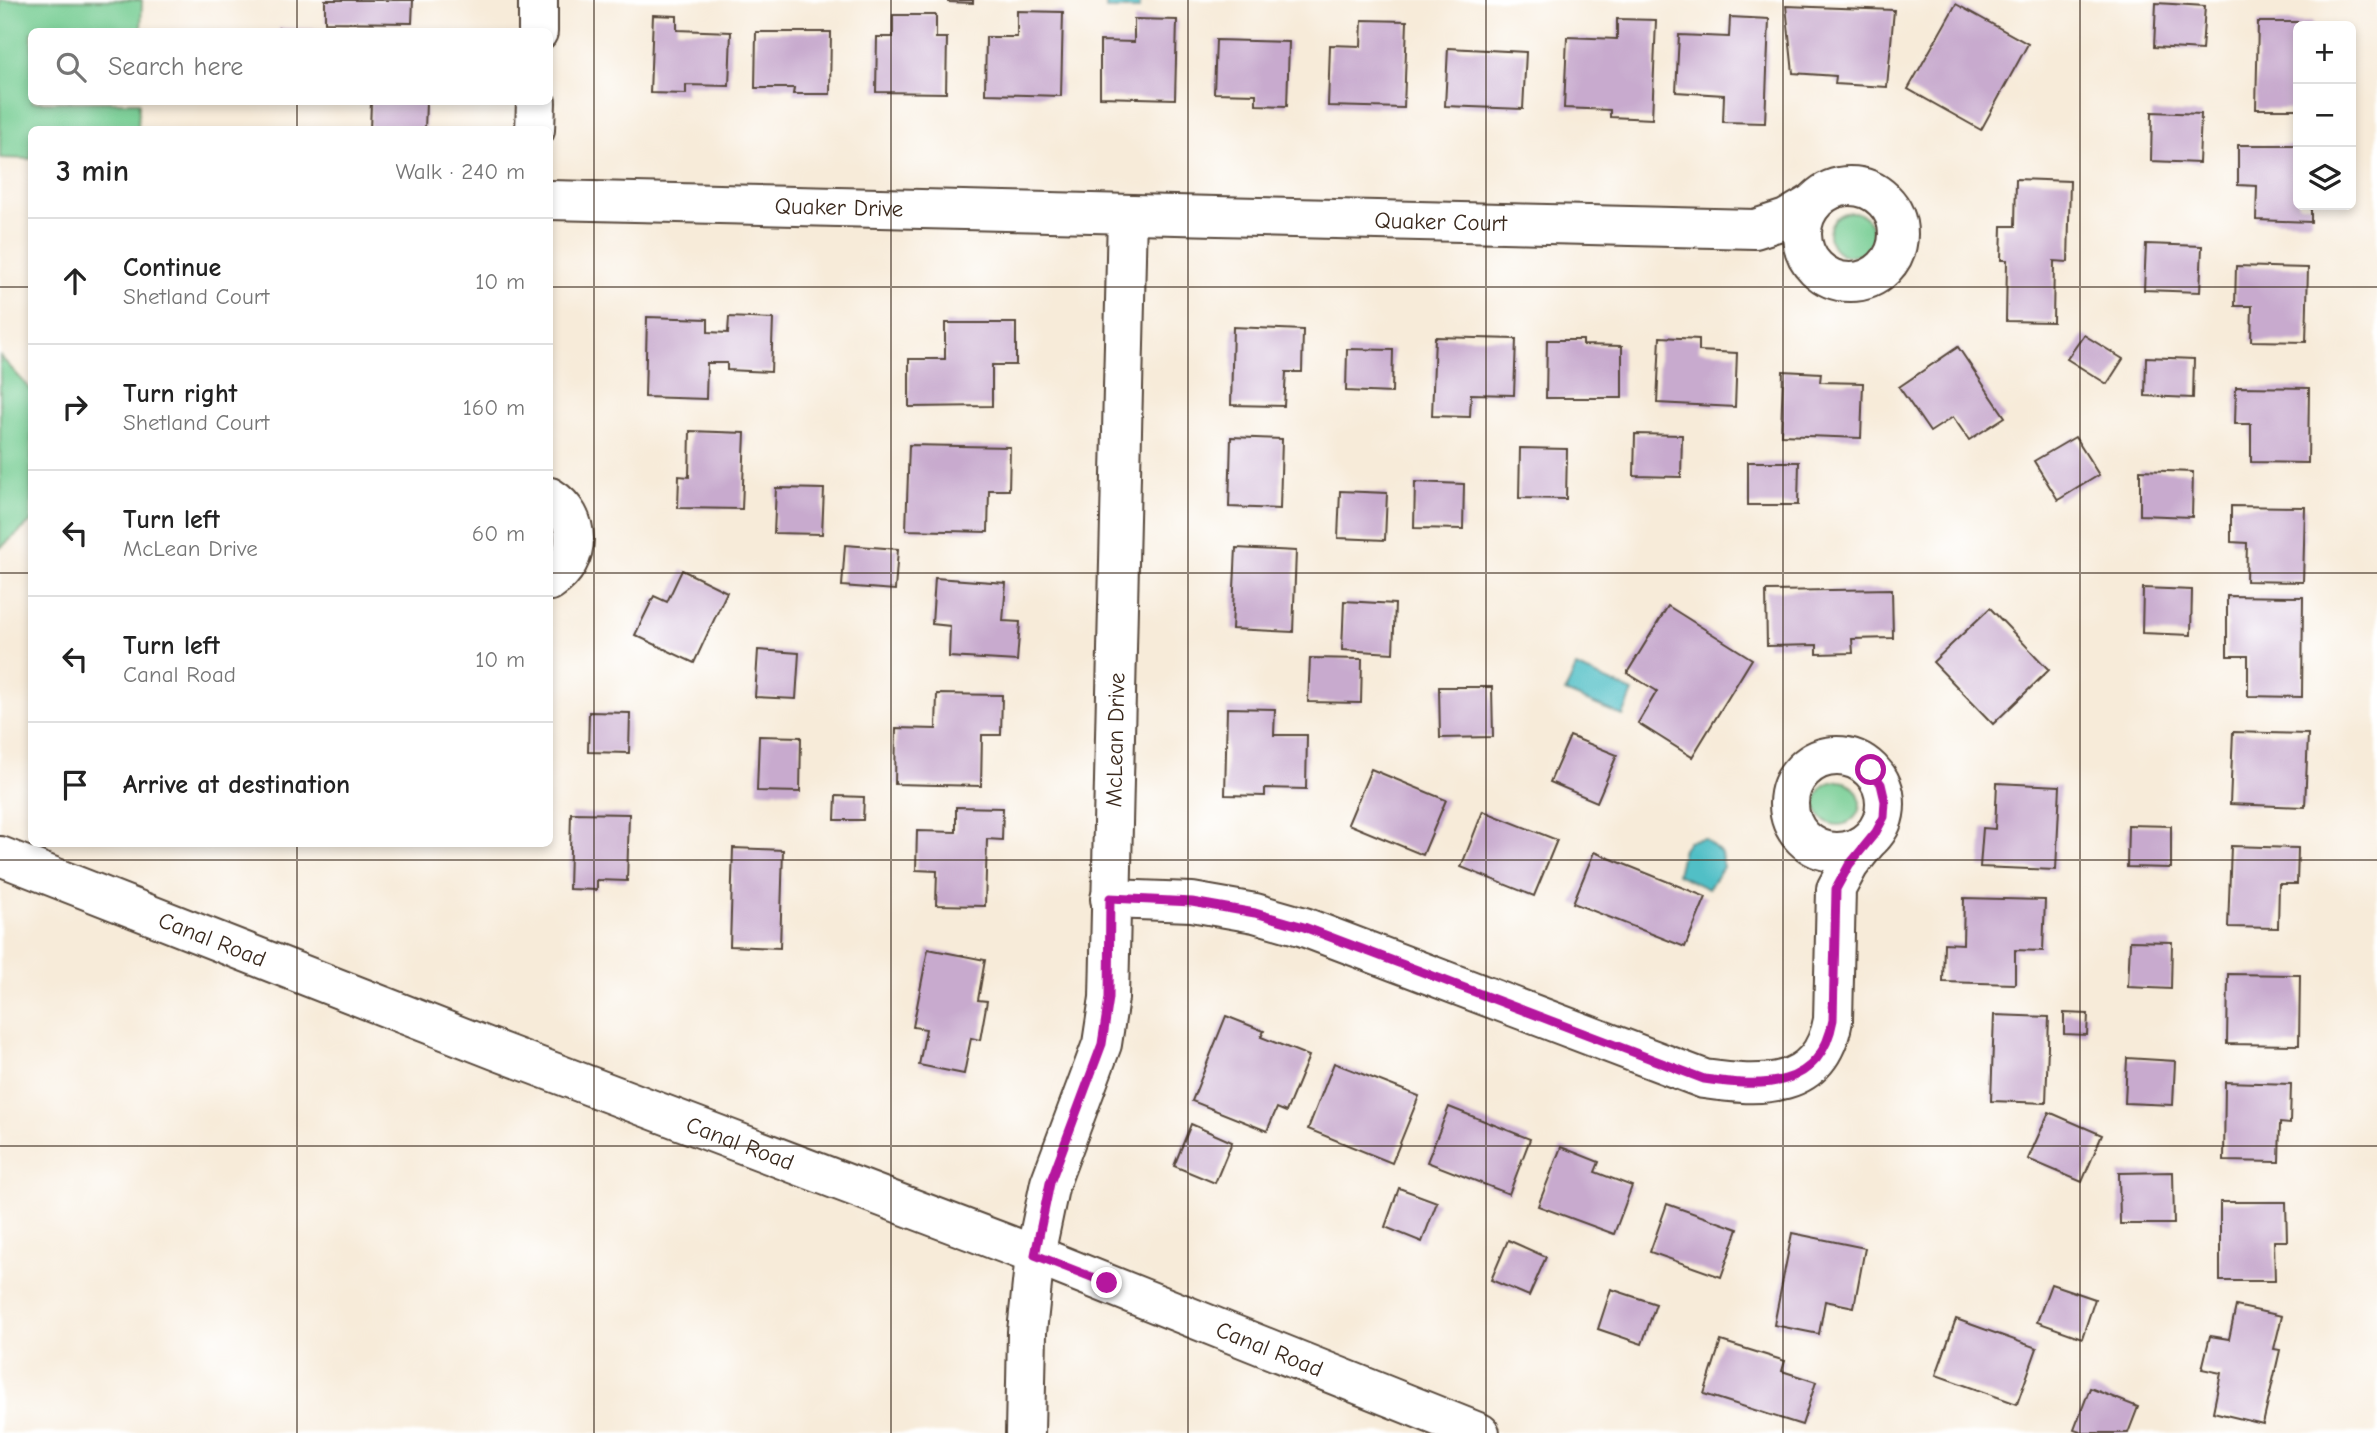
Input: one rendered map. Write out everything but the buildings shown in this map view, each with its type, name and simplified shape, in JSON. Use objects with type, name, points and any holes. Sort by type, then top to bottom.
[{"type":"street","points":[[538,0],[538,28]]},
{"type":"street","points":[[535,126],[536,105]]},
{"type":"street","name":"Quaker Court","points":[[1127,214],[1755,229],[1786,219],[1827,192],[1842,186],[1859,186],[1875,193],[1888,204],[1896,218],[1899,235],[1896,251],[1888,265],[1876,276],[1846,283],[1818,271],[1809,260],[1786,243],[1755,229]]},
{"type":"street","name":"Quaker Drive","points":[[553,200],[1127,214]]},
{"type":"street","points":[[1809,260],[1803,246],[1802,230],[1805,215],[1813,203]]},
{"type":"street","name":"McLean Drive","points":[[1025,1433],[1027,1332],[1035,1255],[1050,1183],[1102,1044],[1109,998],[1127,214]]},
{"type":"street","points":[[553,496],[569,516],[575,531],[574,548],[568,564],[553,578]]},
{"type":"street","points":[[1110,898],[1192,902],[1255,913],[1304,927],[1704,1079],[1737,1084],[1762,1084],[1785,1081],[1807,1069],[1821,1055],[1830,1039],[1833,1020],[1836,889],[1825,865],[1797,833],[1790,818],[1788,804],[1790,789],[1798,775],[1810,763],[1825,757],[1842,755],[1858,760],[1871,770],[1881,784],[1885,801],[1884,817],[1876,832],[1849,865],[1836,889]]},
{"type":"street","points":[[1808,843],[1837,853],[1866,843]]},
{"type":"street","name":"Canal Road","points":[[0,856],[503,1053],[1035,1255],[1480,1433]]},
{"type":"green space","points":[[0,0],[142,0],[141,28],[28,28],[28,105],[139,105],[138,126],[28,126],[28,159],[0,158]]},
{"type":"green space","points":[[1851,212],[1860,213],[1867,218],[1872,225],[1872,243],[1867,250],[1860,255],[1851,256],[1842,255],[1835,250],[1830,243],[1829,234],[1830,225],[1835,218],[1842,213]]},
{"type":"green space","points":[[0,356],[28,387],[28,525],[0,548]]},
{"type":"green space","points":[[1838,781],[1847,782],[1854,787],[1859,794],[1859,812],[1854,819],[1847,824],[1838,825],[1829,824],[1822,819],[1817,812],[1816,803],[1817,794],[1822,787],[1829,782]]},
{"type":"water","points":[[1106,0],[1140,0],[1140,9],[1106,9]]},
{"type":"water","points":[[1576,667],[1633,692],[1623,716],[1565,692]]},
{"type":"water","points":[[1704,838],[1721,853],[1723,867],[1708,889],[1677,874],[1683,849],[1688,841]]},
{"type":"route","points":[[1107,1283],[1035,1255],[1050,1183],[1102,1044],[1109,998],[1110,898],[1192,902],[1255,913],[1304,927],[1704,1079],[1737,1084],[1785,1081],[1807,1069],[1821,1055],[1830,1039],[1833,1020],[1836,889],[1849,865],[1876,832],[1884,817],[1885,801],[1881,784],[1871,770]]}]
